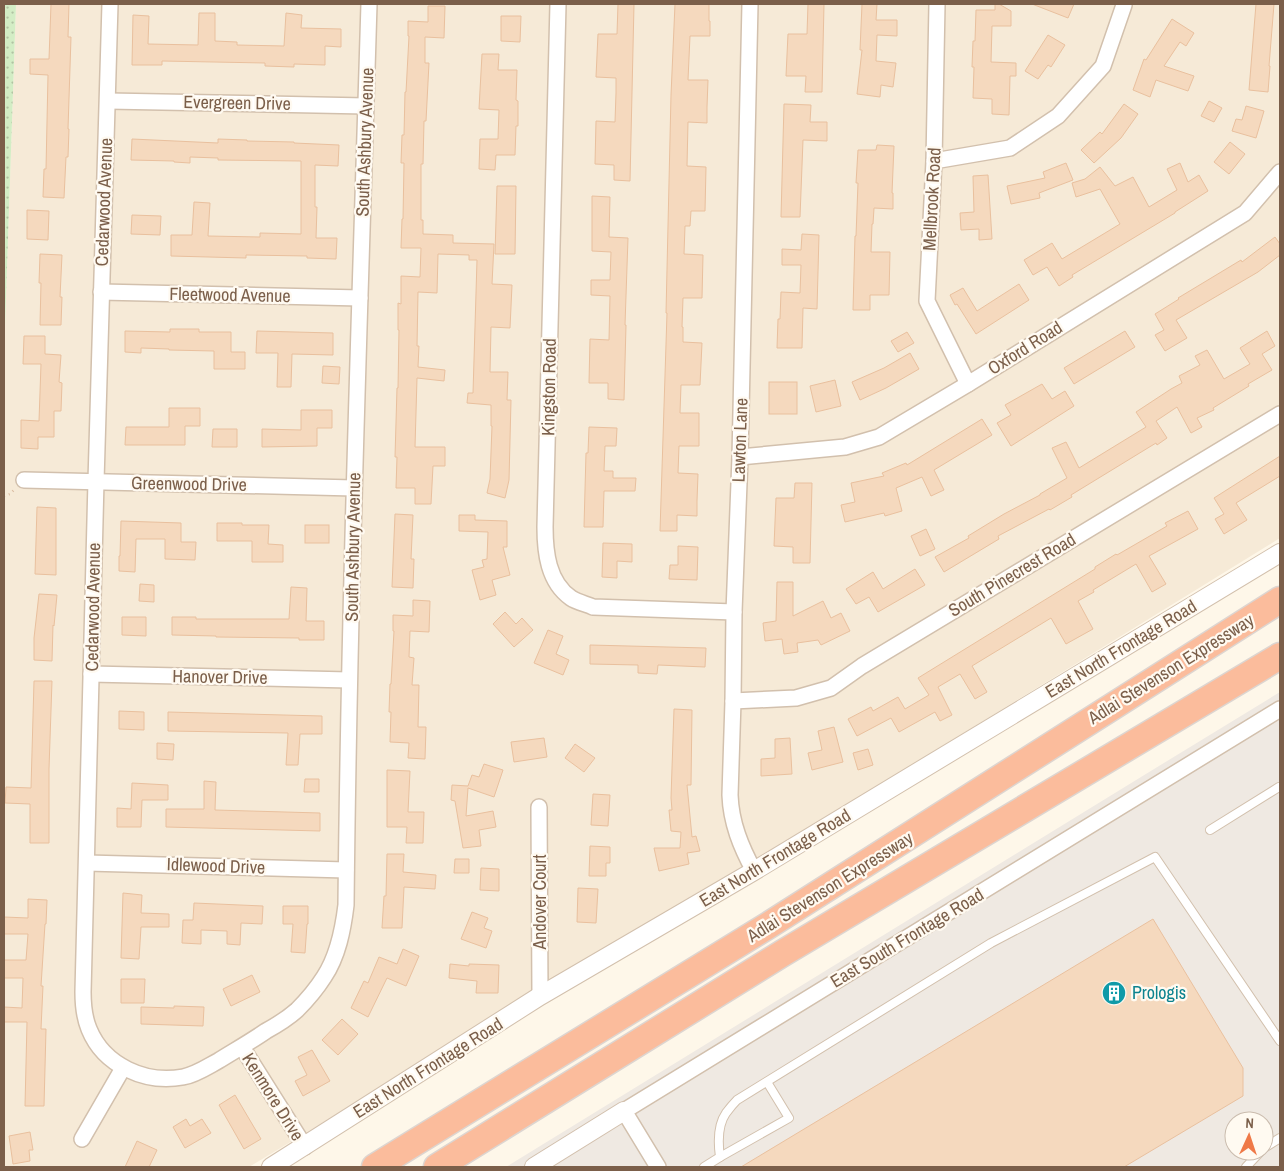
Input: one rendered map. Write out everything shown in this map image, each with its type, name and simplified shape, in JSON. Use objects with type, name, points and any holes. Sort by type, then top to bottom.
[{"type":"highway","name":"Adlai Stevenson Expressway","points":[[375,1167],[769,925],[1280,600]]},
{"type":"highway","name":"Adlai Stevenson Expressway","points":[[437,1167],[783,953],[1280,656]]},
{"type":"street","name":"Cedarwood Avenue","points":[[110,4],[91,674],[84,1013],[89,1030],[99,1047],[123,1068],[144,1076],[165,1079],[185,1077],[200,1071],[242,1047]]},
{"type":"street","name":"South Ashbury Avenue","points":[[242,1047],[283,1021],[298,1009],[324,977],[335,956],[342,933],[346,905],[354,488],[369,4]]},
{"type":"street","name":"Kingston Road","points":[[558,4],[545,526],[547,560],[561,588],[572,598],[593,607],[734,612]]},
{"type":"street","name":"Lawton Lane","points":[[750,4],[740,457],[734,612],[731,809],[736,830],[754,871]]},
{"type":"street","name":"Mellbrook Road","points":[[937,4],[934,161],[927,301],[968,384]]},
{"type":"street","points":[[934,161],[1010,148],[1058,116],[1103,66],[1124,5]]},
{"type":"street","name":"Evergreen Drive","points":[[108,101],[366,106]]},
{"type":"street","name":"Oxford Road","points":[[740,457],[845,447],[879,436],[968,384],[1245,213],[1280,172]]},
{"type":"street","name":"Fleetwood Avenue","points":[[101,292],[360,298]]},
{"type":"street","name":"South Pinecrest Road","points":[[733,701],[796,698],[832,688],[862,666],[1280,414]]},
{"type":"street","name":"Greenwood Drive","points":[[24,480],[354,488]]},
{"type":"street","name":"East North Frontage Road","points":[[271,1167],[540,996],[754,871],[1280,553]]},
{"type":"street","name":"Hanover Drive","points":[[91,674],[350,680]]},
{"type":"street","name":"East South Frontage Road","points":[[534,1167],[1280,709]]},
{"type":"street","name":"Andover Court","points":[[539,807],[540,996]]},
{"type":"street","name":"Idlewood Drive","points":[[87,863],[346,870]]},
{"type":"street","name":"Kenmore Drive","points":[[242,1047],[305,1147]]},
{"type":"street","points":[[82,1139],[123,1068]]},
{"type":"street","points":[[624,1111],[658,1167]]},
{"type":"lane","points":[[1210,830],[1280,787]]},
{"type":"lane","points":[[720,1157],[718,1142],[720,1126],[726,1113],[737,1100],[991,943],[1155,857],[1280,1041]]},
{"type":"lane","points":[[704,1167],[789,1118],[767,1082]]},
{"type":"shaded area","points":[[16,4],[1280,4],[1280,538],[720,883],[249,1167],[4,1167],[4,356]]},
{"type":"shaded area","points":[[1280,692],[1280,1167],[506,1167]]},
{"type":"green space","points":[[4,4],[16,4],[4,356]]},
{"type":"building","points":[[51,4],[69,4],[68,37],[71,37],[69,129],[64,198],[43,197],[44,169],[46,169],[48,75],[30,74],[30,59],[49,59]]},
{"type":"building","points":[[618,4],[634,4],[630,181],[614,180],[614,165],[595,164],[596,121],[615,122],[616,93],[616,78],[596,77],[598,34],[617,34]]},
{"type":"building","points":[[675,4],[709,4],[710,36],[690,36],[688,80],[708,80],[707,123],[688,122],[687,166],[706,167],[705,211],[691,211],[690,226],[685,226],[684,254],[703,255],[702,298],[683,298],[682,327],[683,342],[702,343],[700,385],[681,385],[680,413],[699,413],[699,446],[679,446],[678,473],[698,474],[697,516],[677,515],[677,531],[660,531],[671,95]]},
{"type":"building","points":[[808,4],[824,4],[822,92],[805,92],[806,76],[786,76],[788,34],[807,34]]},
{"type":"building","points":[[862,4],[877,4],[876,20],[897,20],[897,36],[877,35],[876,61],[896,63],[893,87],[881,85],[880,97],[857,94],[862,50],[860,50]]},
{"type":"building","points":[[995,4],[999,4],[1011,11],[1011,26],[992,26],[991,62],[1016,63],[1016,76],[1010,76],[1009,115],[992,114],[992,99],[973,98],[974,67],[972,67],[976,10],[995,10]]},
{"type":"building","points":[[1032,4],[1074,4],[1068,18]]},
{"type":"building","points":[[1256,4],[1274,4],[1268,92],[1249,90]]},
{"type":"building","points":[[428,6],[445,6],[444,38],[425,37],[425,63],[429,63],[426,121],[424,121],[423,164],[421,164],[421,220],[423,220],[423,234],[453,235],[453,243],[494,244],[492,284],[512,285],[510,328],[491,327],[490,372],[508,372],[507,400],[511,400],[509,480],[505,498],[487,493],[490,479],[491,405],[467,403],[468,393],[473,393],[477,260],[469,260],[469,255],[438,254],[437,293],[418,292],[417,346],[419,346],[418,367],[445,370],[444,381],[417,378],[415,447],[445,447],[445,466],[433,466],[431,504],[415,504],[415,488],[396,488],[398,303],[401,304],[401,276],[420,277],[421,248],[401,248],[404,163],[401,163],[409,36],[408,21],[428,22]]},
{"type":"building","points":[[199,13],[215,13],[215,41],[237,42],[237,45],[284,46],[286,13],[302,15],[301,28],[341,29],[341,47],[325,46],[325,65],[294,64],[294,67],[265,66],[265,63],[162,61],[162,65],[132,65],[133,15],[149,16],[148,44],[198,45]]},
{"type":"building","points":[[501,16],[521,16],[520,42],[501,41]]},
{"type":"building","points":[[1172,19],[1194,33],[1186,46],[1180,42],[1164,66],[1194,76],[1188,91],[1156,80],[1150,97],[1133,90],[1144,59],[1146,60]]},
{"type":"building","points":[[1048,35],[1065,45],[1051,67],[1048,65],[1038,79],[1025,71]]},
{"type":"building","points":[[482,54],[499,54],[498,70],[517,70],[516,100],[518,101],[518,126],[516,126],[515,155],[496,155],[495,170],[479,169],[480,139],[498,139],[499,110],[479,109]]},
{"type":"building","points":[[1209,101],[1222,108],[1214,122],[1201,116]]},
{"type":"building","points":[[784,104],[811,105],[810,122],[827,122],[827,141],[803,140],[800,217],[781,217]]},
{"type":"building","points":[[1124,104],[1138,114],[1121,138],[1094,163],[1081,150],[1100,132],[1102,134]]},
{"type":"building","points":[[1246,106],[1264,111],[1256,138],[1232,131],[1236,119],[1242,120]]},
{"type":"building","points":[[132,139],[218,143],[218,139],[339,145],[338,166],[315,165],[316,238],[337,238],[336,259],[307,258],[307,256],[246,255],[246,258],[171,256],[171,235],[192,235],[194,202],[210,203],[208,236],[260,237],[260,233],[301,234],[301,161],[218,160],[218,158],[190,157],[190,163],[131,160]]},
{"type":"building","points":[[1230,142],[1245,154],[1229,174],[1214,162]]},
{"type":"building","points":[[877,145],[894,146],[893,209],[874,208],[871,252],[890,252],[889,295],[870,295],[870,310],[853,310],[858,150],[876,150]]},
{"type":"building","points":[[1066,163],[1073,180],[1039,193],[1040,198],[1011,204],[1007,186],[1045,178],[1043,172]]},
{"type":"building","points":[[1180,163],[1188,182],[1199,175],[1208,191],[1072,275],[1073,277],[1059,286],[1047,267],[1033,275],[1024,260],[1052,243],[1062,259],[1120,224],[1100,189],[1076,197],[1072,183],[1085,179],[1100,167],[1115,186],[1133,177],[1149,207],[1177,190],[1167,169]]},
{"type":"building","points":[[988,175],[992,239],[979,240],[979,229],[961,230],[960,213],[974,212],[973,176]]},
{"type":"building","points":[[497,186],[516,186],[515,254],[495,254]]},
{"type":"building","points":[[592,196],[610,197],[609,237],[628,238],[624,400],[608,399],[608,383],[589,383],[590,339],[609,340],[610,296],[591,295],[591,280],[610,280],[611,252],[592,251]]},
{"type":"building","points":[[27,210],[49,211],[48,240],[27,239]]},
{"type":"building","points":[[132,215],[161,216],[160,235],[131,234]]},
{"type":"building","points":[[802,234],[819,235],[817,309],[803,308],[802,348],[777,348],[781,292],[800,293],[801,265],[782,265],[782,249],[801,250]]},
{"type":"building","points":[[1275,237],[1280,244],[1280,255],[1258,272],[1176,320],[1187,338],[1165,351],[1155,335],[1164,330],[1155,314],[1241,260],[1242,262]]},
{"type":"building","points":[[40,254],[62,255],[61,325],[40,325]]},
{"type":"building","points":[[1019,284],[1029,300],[976,334],[950,295],[963,288],[977,311]]},
{"type":"building","points":[[170,329],[199,329],[199,332],[231,332],[231,352],[245,352],[245,369],[214,369],[214,351],[141,348],[141,353],[125,352],[125,331],[170,332]]},
{"type":"building","points":[[257,331],[333,333],[333,355],[292,354],[291,387],[277,387],[278,353],[256,353]]},
{"type":"building","points":[[1125,331],[1135,347],[1074,384],[1064,368]]},
{"type":"building","points":[[1267,331],[1275,346],[1262,354],[1272,370],[1213,408],[1214,410],[1197,418],[1202,427],[1191,433],[1177,407],[1156,421],[1167,438],[1071,495],[1072,497],[1050,510],[998,536],[999,539],[944,572],[935,557],[1067,478],[1052,448],[1066,442],[1079,468],[1146,427],[1136,412],[1182,383],[1179,376],[1200,365],[1195,356],[1207,350],[1224,379],[1250,364],[1240,348]]},
{"type":"building","points":[[907,332],[914,343],[898,352],[891,341]]},
{"type":"building","points":[[24,336],[45,336],[45,354],[61,355],[59,382],[62,383],[61,411],[54,411],[54,437],[38,437],[38,449],[21,448],[21,420],[39,421],[41,364],[23,364]]},
{"type":"building","points":[[910,353],[919,369],[860,400],[852,382],[884,368]]},
{"type":"building","points":[[323,366],[340,367],[339,384],[322,383]]},
{"type":"building","points":[[835,380],[841,406],[816,412],[810,386]]},
{"type":"building","points":[[769,382],[797,382],[797,414],[769,414]]},
{"type":"building","points":[[1042,384],[1052,399],[1065,391],[1074,406],[1011,446],[997,423],[1011,415],[1005,405]]},
{"type":"building","points":[[169,408],[200,408],[200,426],[185,426],[185,445],[125,445],[126,427],[169,427]]},
{"type":"building","points":[[301,410],[332,410],[332,428],[317,428],[317,446],[262,447],[262,429],[301,430]]},
{"type":"building","points":[[982,419],[992,435],[934,470],[944,490],[931,496],[922,477],[896,488],[902,511],[885,516],[884,513],[845,522],[841,505],[855,502],[851,483],[884,476],[882,473],[906,463],[907,465]]},
{"type":"building","points":[[589,427],[617,428],[616,446],[605,446],[604,471],[613,471],[613,478],[636,478],[635,491],[604,491],[603,527],[584,527],[586,453],[588,453]]},
{"type":"building","points":[[213,429],[237,429],[237,447],[212,447]]},
{"type":"building","points":[[1280,456],[1280,476],[1236,503],[1247,520],[1224,534],[1215,519],[1224,514],[1214,498]]},
{"type":"building","points":[[795,483],[812,483],[810,563],[793,563],[793,547],[774,546],[776,498],[794,498]]},
{"type":"building","points":[[37,507],[56,508],[56,575],[35,574]]},
{"type":"building","points":[[1188,511],[1198,529],[1149,556],[1166,584],[1152,592],[1136,564],[1078,601],[1093,629],[1066,644],[1051,618],[972,666],[987,692],[975,699],[960,674],[938,687],[952,715],[940,721],[935,712],[899,732],[891,718],[857,736],[848,719],[871,707],[873,711],[898,697],[905,709],[929,695],[918,678],[1095,569],[1095,567],[1116,554],[1167,526],[1165,523]]},
{"type":"building","points":[[395,514],[413,515],[411,559],[414,559],[413,588],[392,587]]},
{"type":"building","points":[[459,515],[475,515],[475,520],[507,521],[507,547],[503,547],[510,575],[492,580],[496,595],[480,600],[472,570],[484,567],[482,560],[487,559],[488,532],[459,531]]},
{"type":"building","points":[[121,521],[181,523],[181,542],[196,542],[195,560],[165,559],[165,539],[136,539],[135,572],[119,571]]},
{"type":"building","points":[[217,523],[269,525],[268,544],[283,545],[283,562],[252,562],[252,541],[217,541]]},
{"type":"building","points":[[305,525],[329,525],[329,543],[305,543]]},
{"type":"building","points":[[926,529],[935,549],[920,556],[911,536]]},
{"type":"building","points":[[603,543],[632,544],[632,562],[617,561],[617,578],[602,577]]},
{"type":"building","points":[[678,546],[698,547],[697,580],[669,579],[670,565],[678,565]]},
{"type":"building","points":[[915,569],[925,585],[878,612],[869,597],[856,604],[846,589],[873,572],[883,589]]},
{"type":"building","points":[[777,582],[793,582],[793,616],[823,601],[831,618],[841,613],[850,631],[821,645],[818,640],[797,643],[798,652],[784,654],[782,639],[765,641],[763,623],[776,621]]},
{"type":"building","points":[[140,584],[154,585],[154,602],[139,601]]},
{"type":"building","points":[[291,587],[307,588],[306,621],[324,621],[324,640],[172,635],[172,617],[196,617],[196,619],[289,619]]},
{"type":"building","points":[[39,594],[57,595],[53,625],[52,661],[34,660],[34,638]]},
{"type":"building","points":[[413,600],[430,601],[429,632],[410,631],[409,657],[414,658],[412,685],[419,685],[418,727],[426,727],[425,759],[408,758],[409,743],[390,742],[391,712],[389,712],[394,631],[393,615],[413,616]]},
{"type":"building","points":[[505,612],[516,624],[522,618],[533,630],[514,647],[493,624]]},
{"type":"building","points":[[122,617],[146,617],[146,636],[122,635]]},
{"type":"building","points":[[548,630],[563,636],[556,654],[569,660],[563,675],[534,663]]},
{"type":"building","points":[[590,645],[706,648],[705,667],[658,665],[657,674],[638,673],[638,665],[590,664]]},
{"type":"building","points":[[34,681],[52,681],[49,843],[30,843],[30,804],[5,803],[6,787],[31,788]]},
{"type":"building","points":[[674,709],[692,710],[691,785],[687,785],[692,837],[696,836],[700,851],[687,853],[689,864],[659,871],[654,848],[680,848],[681,832],[671,831],[669,810],[672,810]]},
{"type":"building","points":[[119,711],[144,712],[144,730],[119,729]]},
{"type":"building","points":[[168,712],[322,716],[322,734],[300,734],[298,765],[286,765],[288,733],[168,731]]},
{"type":"building","points":[[834,727],[843,762],[812,770],[808,753],[822,750],[818,731]]},
{"type":"building","points":[[544,738],[547,757],[514,762],[511,742]]},
{"type":"building","points":[[790,738],[792,774],[761,776],[761,759],[775,758],[775,739]]},
{"type":"building","points":[[157,743],[174,744],[173,760],[157,759]]},
{"type":"building","points":[[575,744],[595,758],[584,772],[565,758]]},
{"type":"building","points":[[868,749],[873,765],[858,770],[853,753]]},
{"type":"building","points":[[484,764],[503,770],[494,797],[468,788],[466,816],[493,811],[496,827],[479,830],[481,846],[463,848],[455,801],[451,800],[452,785],[468,786],[472,775],[479,777]]},
{"type":"building","points":[[387,770],[410,771],[408,812],[424,812],[423,843],[406,843],[407,827],[387,827]]},
{"type":"building","points":[[305,779],[319,779],[319,792],[304,792]]},
{"type":"building","points":[[204,781],[216,782],[215,810],[320,813],[320,831],[166,827],[166,809],[204,809]]},
{"type":"building","points":[[132,783],[168,785],[168,800],[142,800],[141,827],[117,827],[117,808],[131,809]]},
{"type":"building","points":[[593,794],[610,795],[608,826],[591,825]]},
{"type":"building","points":[[590,846],[610,847],[610,863],[606,863],[606,876],[589,876]]},
{"type":"building","points":[[387,854],[404,854],[403,872],[436,875],[435,889],[404,887],[402,928],[382,928],[384,896],[386,896]]},
{"type":"building","points":[[455,859],[469,859],[469,873],[454,873]]},
{"type":"building","points":[[481,868],[499,869],[499,891],[480,890]]},
{"type":"building","points":[[578,888],[598,889],[596,923],[577,922]]},
{"type":"building","points":[[123,893],[142,895],[141,913],[169,914],[169,927],[141,927],[139,959],[121,958]]},
{"type":"building","points":[[28,899],[47,900],[41,986],[43,986],[41,1029],[46,1029],[44,1106],[25,1106],[27,1022],[4,1022],[4,1007],[22,1008],[23,978],[4,978],[4,960],[26,960],[28,934],[4,934],[4,917],[28,918]]},
{"type":"building","points":[[194,903],[263,906],[262,924],[241,923],[240,945],[227,944],[227,931],[201,930],[201,944],[182,943],[183,920],[193,920]]},
{"type":"building","points":[[283,906],[308,906],[305,953],[291,952],[293,924],[283,924]]},
{"type":"building","points":[[472,912],[488,918],[484,928],[492,931],[486,948],[461,939]]},
{"type":"building","name":"Prologis","points":[[1153,919],[1243,1068],[1243,1096],[1124,1167],[741,1167]]},
{"type":"building","points":[[403,949],[419,956],[406,986],[387,978],[368,1017],[351,1008],[364,981],[368,983],[379,957],[397,964]]},
{"type":"building","points":[[450,964],[469,966],[469,964],[499,965],[498,993],[476,993],[477,981],[449,978]]},
{"type":"building","points":[[252,975],[260,992],[231,1006],[223,989]]},
{"type":"building","points":[[121,979],[145,979],[144,1003],[121,1003]]},
{"type":"building","points":[[174,1006],[204,1007],[203,1026],[141,1024],[141,1007],[174,1008]]},
{"type":"building","points":[[342,1019],[358,1034],[338,1055],[322,1040]]},
{"type":"building","points":[[312,1050],[330,1081],[303,1096],[295,1081],[307,1075],[298,1057]]},
{"type":"building","points":[[235,1095],[261,1139],[244,1149],[219,1105]]},
{"type":"building","points":[[186,1119],[190,1126],[202,1119],[211,1133],[185,1148],[173,1127]]},
{"type":"building","points":[[30,1132],[33,1150],[29,1150],[30,1161],[13,1164],[9,1136]]},
{"type":"building","points":[[137,1141],[157,1150],[149,1167],[125,1167]]},
{"type":"place","name":"Prologis","points":[[1114,993]]}]
